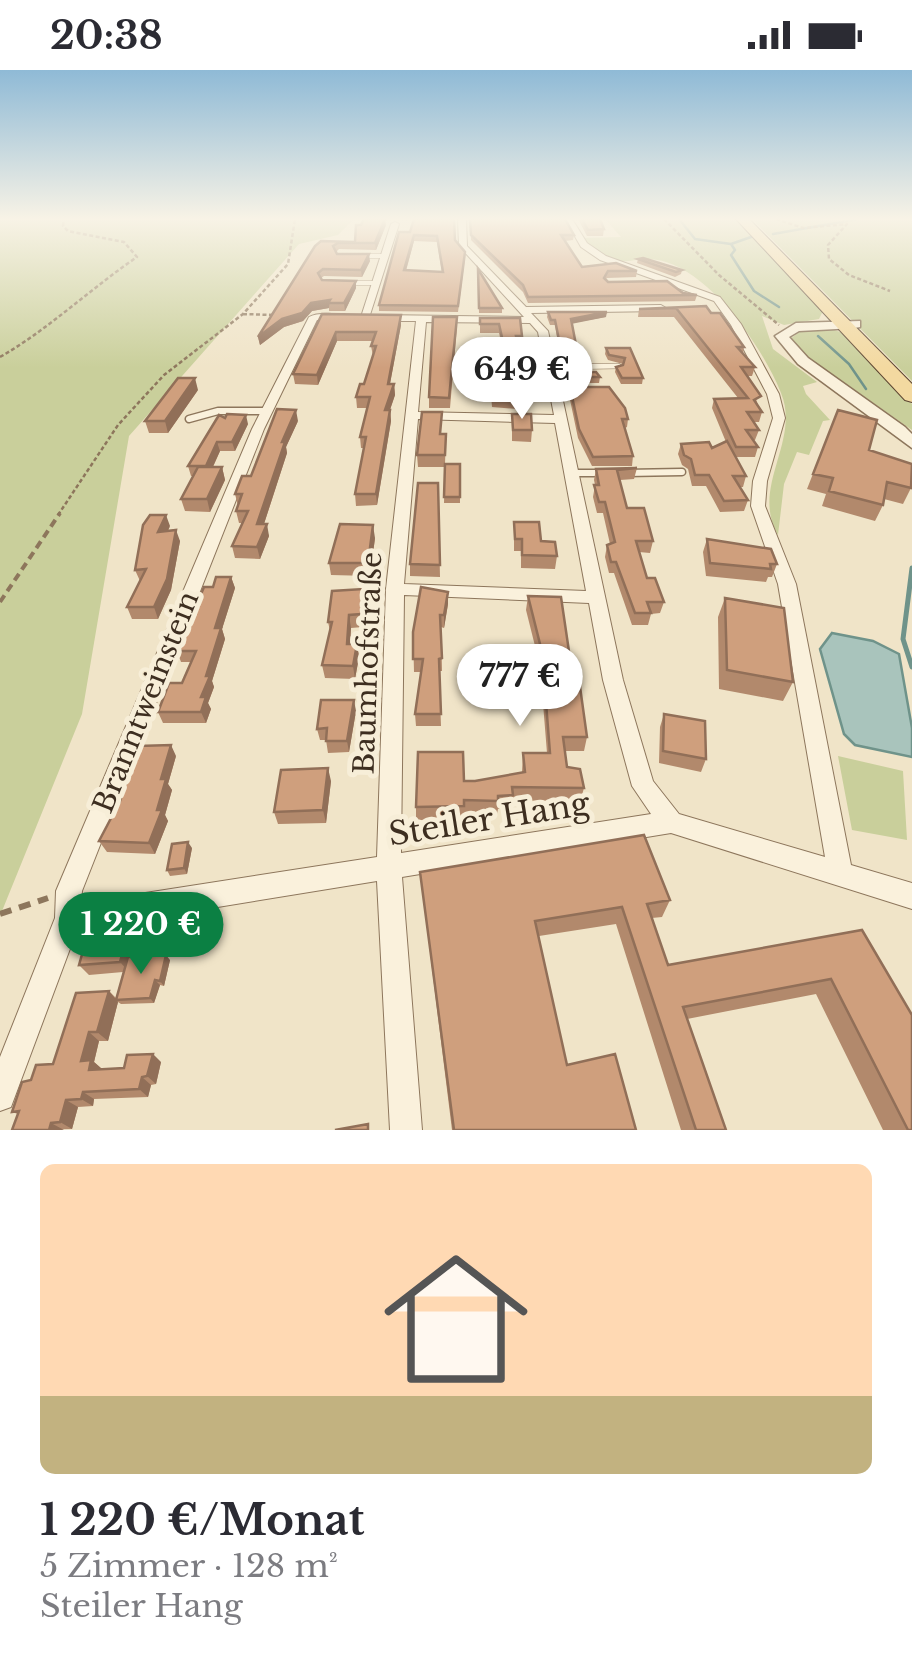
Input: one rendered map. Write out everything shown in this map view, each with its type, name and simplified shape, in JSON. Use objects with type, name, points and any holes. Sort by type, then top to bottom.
[{"type":"main road","points":[[791,268],[912,385]]},
{"type":"main road","points":[[796,268],[912,396]]},
{"type":"street","points":[[380,268],[364,318],[670,308]]},
{"type":"street","points":[[485,268],[543,331],[550,367],[563,389],[561,418],[574,473],[584,552],[598,597],[613,680],[644,786],[671,822]]},
{"type":"street","points":[[635,268],[708,294],[725,308],[761,369],[778,409],[758,506],[788,584],[840,873]]},
{"type":"street","points":[[706,308],[725,308]]},
{"type":"street","name":"Branntweinstein","points":[[0,1096],[69,904],[267,412],[314,316],[364,318]]},
{"type":"street","name":"Baumhofstraße","points":[[406,1130],[389,868],[395,589],[422,319]]},
{"type":"street","points":[[848,324],[788,329],[782,336],[788,348],[880,413],[912,442]]},
{"type":"street","points":[[413,416],[561,418]]},
{"type":"street","points":[[395,589],[598,597]]},
{"type":"street","name":"Steiler Hang","points":[[69,904],[389,868],[671,822],[912,896]]},
{"type":"lane","points":[[341,282],[376,283]]},
{"type":"lane","points":[[639,282],[670,282]]},
{"type":"lane","points":[[550,367],[618,366]]},
{"type":"lane","points":[[189,419],[218,411],[267,412]]},
{"type":"lane","points":[[574,473],[682,472]]},
{"type":"path","points":[[0,357],[32,339],[118,268]]},
{"type":"path","points":[[0,602],[118,425],[164,376],[243,314],[284,268]]},
{"type":"path","points":[[715,268],[764,315],[788,329]]},
{"type":"path","points":[[841,268],[890,291]]},
{"type":"path","points":[[243,314],[278,315]]},
{"type":"path","points":[[764,315],[768,328]]},
{"type":"path","points":[[0,914],[69,904]]},
{"type":"green space","points":[[0,268],[277,268],[129,436],[82,714],[0,916]]},
{"type":"green space","points":[[681,268],[782,268],[823,311],[819,319],[784,325],[762,316],[773,349],[817,382],[803,386],[830,420],[823,421],[809,455],[797,452],[784,484],[778,535],[769,499],[785,429],[781,393],[735,316],[702,282]]},
{"type":"green space","points":[[801,268],[912,268],[912,381]]},
{"type":"green space","points":[[831,329],[850,335],[912,404],[912,430],[809,358],[790,339],[802,330]]},
{"type":"green space","points":[[838,756],[903,771],[907,840],[852,830]]},
{"type":"water","points":[[832,633],[873,641],[899,654],[912,728],[912,757],[855,745],[844,734],[820,649]]},
{"type":"building","points":[[301,268],[362,268],[323,269],[318,273],[322,280],[356,281],[344,303],[311,303],[302,313],[282,319],[258,337]]},
{"type":"building","points":[[389,268],[443,272],[442,268],[463,268],[458,306],[379,305]]},
{"type":"building","points":[[506,268],[630,268],[637,271],[608,271],[604,278],[608,282],[667,281],[683,293],[697,295],[528,297],[523,285]]},
{"type":"building","points":[[478,269],[502,308],[479,308]]},
{"type":"building","points":[[706,306],[711,313],[720,313],[744,347],[737,347],[755,367],[741,367],[761,396],[754,400],[762,412],[747,412],[759,430],[746,430],[758,447],[736,447],[714,399],[748,398],[676,308],[639,309]]},
{"type":"building","points":[[548,312],[607,312],[571,319],[578,355],[562,355],[555,320],[551,320]]},
{"type":"building","points":[[322,314],[401,315],[388,384],[394,384],[385,410],[390,410],[376,494],[355,494],[366,437],[360,437],[370,397],[356,397],[376,346],[371,346],[376,332],[336,332],[317,375],[293,374]]},
{"type":"building","points":[[433,317],[457,317],[449,398],[429,397]]},
{"type":"building","points":[[480,318],[520,318],[522,336],[516,336],[529,385],[529,401],[492,397],[491,384],[482,384],[481,360],[507,360],[499,324],[480,324]]},
{"type":"building","points":[[606,348],[630,348],[643,378],[622,378],[616,367],[623,365],[625,358],[609,355]]},
{"type":"building","points":[[581,367],[582,372],[596,372],[600,377],[566,377],[564,368]]},
{"type":"building","points":[[178,378],[195,378],[165,421],[145,421]]},
{"type":"building","points":[[570,387],[609,387],[625,408],[628,419],[622,419],[633,456],[593,457],[579,429]]},
{"type":"building","points":[[277,409],[296,410],[257,524],[267,524],[257,547],[232,546],[248,511],[236,511],[242,494],[235,494],[242,476],[251,476]]},
{"type":"building","points":[[838,410],[877,420],[869,450],[912,464],[911,488],[887,482],[883,505],[829,491],[833,478],[813,474]]},
{"type":"building","points":[[422,412],[442,412],[440,434],[446,434],[445,455],[417,455]]},
{"type":"building","points":[[227,414],[246,415],[232,442],[217,442],[206,466],[188,466],[219,415],[225,418]]},
{"type":"building","points":[[512,414],[531,414],[532,430],[513,430]]},
{"type":"building","points":[[727,441],[746,476],[733,476],[748,500],[724,501],[709,475],[695,475],[681,444],[709,442],[712,448]]},
{"type":"building","points":[[445,464],[460,464],[460,497],[444,497]]},
{"type":"building","points":[[198,467],[222,467],[207,499],[181,499]]},
{"type":"building","points":[[637,468],[617,470],[627,508],[644,508],[653,541],[636,541],[647,578],[655,578],[664,602],[647,602],[651,613],[635,613],[616,562],[611,562],[607,545],[615,542],[605,502],[599,502],[594,485],[599,485],[596,469]]},
{"type":"building","points":[[418,483],[438,483],[440,565],[410,564]]},
{"type":"building","points":[[150,515],[166,515],[158,532],[176,530],[167,579],[154,607],[127,607],[146,569],[135,570],[143,525]]},
{"type":"building","points":[[514,522],[539,522],[541,541],[555,542],[557,556],[522,555],[522,539],[515,539]]},
{"type":"building","points":[[340,524],[373,525],[368,563],[329,563]]},
{"type":"building","points":[[707,539],[771,549],[777,564],[770,564],[771,569],[710,563]]},
{"type":"building","points":[[216,577],[231,577],[215,628],[221,628],[201,697],[206,697],[201,712],[158,712],[169,683],[182,683],[196,651],[177,651],[204,587],[213,587]]},
{"type":"building","points":[[421,587],[448,592],[444,615],[440,615],[441,714],[415,714],[423,659],[413,659],[413,632]]},
{"type":"building","points":[[363,589],[361,614],[349,615],[347,644],[357,644],[353,666],[322,665],[332,622],[328,622],[332,591]]},
{"type":"building","points":[[528,596],[561,597],[571,665],[577,665],[587,737],[563,737],[567,767],[580,769],[584,788],[512,787],[513,795],[498,796],[498,801],[464,800],[464,806],[416,807],[418,752],[463,752],[464,781],[525,772],[523,753],[550,753],[542,652]]},
{"type":"building","points":[[725,598],[784,608],[793,682],[727,670]]},
{"type":"building","points":[[321,700],[354,700],[347,741],[326,741],[327,728],[317,729]]},
{"type":"building","points":[[664,714],[705,721],[706,759],[663,751]]},
{"type":"building","points":[[171,745],[161,779],[166,779],[157,810],[162,810],[149,843],[99,841],[120,801],[138,746]]},
{"type":"building","points":[[328,768],[323,810],[274,812],[281,770]]},
{"type":"building","points":[[644,835],[670,900],[647,904],[668,965],[862,930],[912,1015],[912,1130],[908,1130],[831,979],[683,1007],[726,1130],[696,1130],[622,907],[535,921],[567,1065],[615,1054],[636,1130],[454,1130],[420,872]]},
{"type":"building","points":[[188,842],[184,868],[167,870],[172,844]]},
{"type":"building","points":[[130,925],[120,962],[79,965],[83,951],[93,950],[100,927]]},
{"type":"building","points":[[166,955],[160,981],[155,980],[150,998],[116,1000],[128,957]]},
{"type":"building","points":[[109,991],[97,1032],[89,1032],[81,1061],[91,1060],[89,1070],[124,1068],[127,1055],[153,1054],[139,1089],[83,1092],[81,1099],[66,1100],[60,1122],[51,1123],[49,1130],[12,1130],[19,1111],[12,1112],[22,1082],[31,1080],[36,1065],[53,1064],[76,993]]},
{"type":"building","points":[[368,1124],[368,1130],[335,1130]]},
{"type":"waterway","points":[[740,268],[754,291],[779,307]]},
{"type":"waterway","points":[[818,336],[849,364],[866,389]]},
{"type":"waterway","points":[[912,568],[903,639],[912,667]]}]
